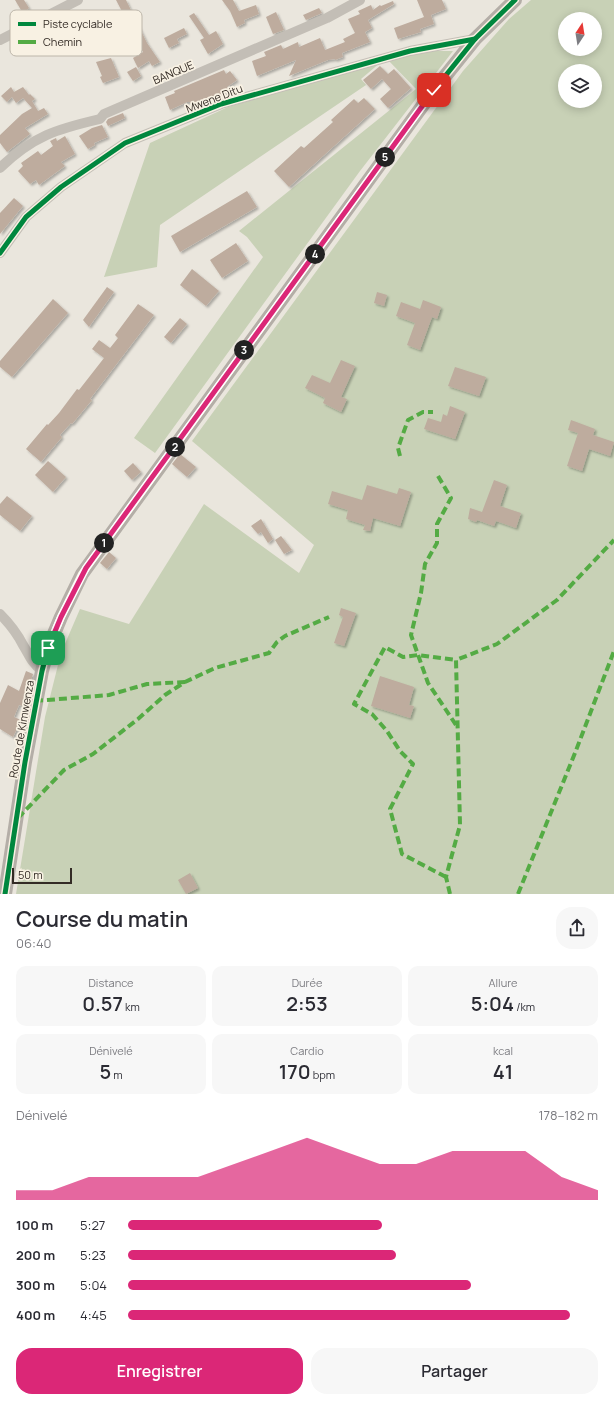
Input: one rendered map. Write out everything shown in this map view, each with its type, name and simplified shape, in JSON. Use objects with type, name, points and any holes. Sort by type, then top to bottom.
[{"type":"street","points":[[58,10],[78,0]]},
{"type":"street","name":"BANQUE","points":[[0,168],[8,159],[34,140],[65,127],[100,119],[104,114],[327,18],[360,0]]},
{"type":"street","name":"Route de Kimwenza","points":[[5,894],[25,762],[42,671],[48,648],[61,617],[86,568],[434,90],[475,39],[515,0]]},
{"type":"street","points":[[0,40],[10,35]]},
{"type":"street","name":"Mwene Ditu","points":[[0,253],[26,217],[61,187],[125,143],[221,104],[410,51],[475,39]]},
{"type":"street","points":[[0,614],[11,625],[24,645],[32,662],[42,671]]},
{"type":"green space","points":[[531,0],[614,0],[614,894],[16,894],[45,717],[61,653],[80,609],[129,624],[204,504],[299,573],[314,545],[192,441],[463,71],[509,19]]},
{"type":"green space","points":[[416,51],[453,51],[360,171],[155,453],[134,438],[263,257],[247,237],[239,231],[416,89],[388,60],[381,62],[361,79],[366,85],[160,225],[157,267],[104,277],[150,143],[228,107]]},
{"type":"building","points":[[15,0],[24,0],[29,8],[27,10],[21,10]]},
{"type":"building","points":[[116,0],[126,0],[131,10],[121,10]]},
{"type":"building","points":[[222,0],[233,0],[239,11],[256,5],[259,14],[244,20],[245,23],[237,27],[230,11]]},
{"type":"building","points":[[417,0],[442,0],[446,9],[431,15],[434,24],[420,29],[421,32],[398,39],[394,28],[424,17]]},
{"type":"building","points":[[393,1],[394,4],[368,20],[372,28],[365,32],[370,42],[342,53],[343,57],[335,60],[328,60],[289,76],[296,60],[257,76],[252,61],[266,56],[264,52],[281,45],[283,49],[298,42],[299,47],[320,38],[325,50],[345,42],[343,39],[355,33],[348,19],[360,14],[358,11],[371,5],[373,10],[380,5],[381,6]]},
{"type":"building","points":[[319,8],[322,13],[306,20],[303,15]]},
{"type":"building","points":[[276,12],[284,30],[273,34],[266,17]]},
{"type":"building","points":[[194,13],[209,35],[216,31],[223,44],[208,54],[200,40],[204,38],[189,16]]},
{"type":"building","points":[[184,28],[187,34],[177,39],[179,43],[169,48],[164,38]]},
{"type":"building","points":[[142,33],[160,62],[152,66],[149,61],[138,68],[133,58],[136,56],[142,56]]},
{"type":"building","points":[[111,58],[119,77],[103,83],[100,77],[102,76],[96,62]]},
{"type":"building","points":[[380,66],[388,74],[394,69],[411,88],[388,108],[380,99],[391,89],[382,79],[371,89],[363,80]]},
{"type":"building","points":[[136,67],[141,76],[133,81],[127,72]]},
{"type":"building","points":[[224,70],[226,74],[230,71],[237,80],[227,87],[229,91],[192,107],[190,102],[187,102],[170,110],[165,97],[175,93],[174,91]]},
{"type":"building","points":[[11,87],[14,92],[23,87],[29,95],[30,94],[35,99],[32,101],[38,111],[44,108],[48,114],[25,128],[30,134],[7,152],[0,143],[0,135],[22,114],[32,108],[23,98],[16,103],[12,97],[7,102],[1,96]]},
{"type":"building","points":[[364,98],[375,109],[289,187],[274,171],[301,146],[304,148],[333,122],[331,120],[354,99],[358,103]]},
{"type":"building","points":[[123,113],[125,118],[108,126],[106,122],[108,119]]},
{"type":"building","points":[[102,125],[108,137],[94,143],[95,145],[88,149],[79,136],[92,128]]},
{"type":"building","points":[[65,136],[75,154],[61,162],[65,166],[39,185],[36,180],[30,184],[18,171],[23,166],[21,163],[38,151],[41,155],[53,146],[50,141],[56,138],[57,141]]},
{"type":"building","points":[[247,191],[257,207],[180,252],[171,236]]},
{"type":"building","points":[[14,198],[23,206],[0,234],[0,213]]},
{"type":"building","points":[[236,243],[248,261],[222,278],[210,260]]},
{"type":"building","points":[[192,269],[219,291],[206,306],[180,285]]},
{"type":"building","points":[[107,287],[114,292],[89,327],[83,320]]},
{"type":"building","points":[[377,292],[387,295],[384,306],[374,303]]},
{"type":"building","points":[[53,299],[68,313],[12,377],[0,367],[0,361]]},
{"type":"building","points":[[423,300],[441,307],[437,319],[432,317],[420,350],[407,345],[415,323],[396,316],[401,302],[420,309]]},
{"type":"building","points":[[138,304],[154,315],[90,399],[92,400],[72,424],[71,423],[60,435],[62,437],[41,462],[26,449],[47,424],[48,425],[59,413],[77,389],[79,390],[104,358],[92,349],[99,340],[110,348],[118,338],[115,335]]},
{"type":"building","points":[[180,318],[187,324],[171,343],[164,337]]},
{"type":"building","points":[[341,360],[355,366],[341,397],[347,399],[341,412],[323,403],[325,398],[305,388],[312,375],[330,383]]},
{"type":"building","points":[[455,367],[486,377],[479,396],[448,386]]},
{"type":"building","points":[[450,406],[465,412],[455,439],[424,429],[428,418],[441,422],[443,414],[447,416]]},
{"type":"building","points":[[571,420],[595,429],[593,435],[614,442],[610,456],[589,449],[582,471],[567,466],[578,433],[568,430]]},
{"type":"building","points":[[180,454],[196,467],[187,477],[172,464]]},
{"type":"building","points":[[48,461],[66,477],[53,492],[35,475]]},
{"type":"building","points":[[133,463],[141,472],[132,480],[124,471]]},
{"type":"building","points":[[494,480],[507,485],[500,506],[521,513],[516,528],[496,521],[494,526],[477,520],[476,522],[468,519],[470,508],[482,512]]},
{"type":"building","points":[[367,485],[397,494],[399,488],[411,492],[400,526],[373,518],[370,531],[363,530],[365,525],[346,519],[348,510],[328,504],[332,491],[362,500]]},
{"type":"building","points":[[7,496],[32,516],[20,531],[0,515],[0,504]]},
{"type":"building","points":[[261,519],[273,539],[268,543],[261,532],[258,534],[251,526]]},
{"type":"building","points":[[281,536],[292,550],[284,554],[275,540]]},
{"type":"building","points":[[109,552],[116,558],[107,569],[100,563]]},
{"type":"building","points":[[341,608],[356,613],[344,646],[334,643],[343,617],[339,615]]},
{"type":"building","points":[[26,671],[33,674],[23,706],[19,705],[14,717],[21,720],[13,737],[0,729],[0,703],[8,685],[19,691]]},
{"type":"building","points":[[380,676],[414,687],[409,705],[414,706],[410,718],[371,706]]},
{"type":"building","points":[[190,873],[198,888],[186,894],[178,880]]},
{"type":"marked path","points":[[400,456],[398,448],[408,420],[423,412],[433,412]]},
{"type":"marked path","points":[[438,476],[451,498],[437,524],[437,543],[425,564],[421,593],[411,635],[428,683],[458,728]]},
{"type":"marked path","points":[[450,894],[446,877],[460,825],[456,660],[497,644],[557,600],[614,540]]},
{"type":"marked path","points":[[18,818],[64,770],[93,754],[138,719],[165,695],[185,682],[215,668],[269,653],[277,642],[285,636],[329,617]]},
{"type":"marked path","points":[[446,877],[402,854],[390,809],[413,764],[400,751],[387,731],[372,714],[354,704],[385,647],[403,657],[418,655],[456,660]]},
{"type":"marked path","points":[[518,894],[575,753],[614,651]]},
{"type":"marked path","points":[[35,701],[109,695],[147,684],[185,682]]},
{"type":"cycle path","points":[[5,894],[25,762],[42,671],[48,648],[82,574],[434,90],[475,39],[515,0]]},
{"type":"cycle path","points":[[0,253],[26,217],[61,187],[125,143],[221,104],[410,51],[475,39]]},
{"type":"route","points":[[48,648],[61,617],[86,568],[434,90]]}]
